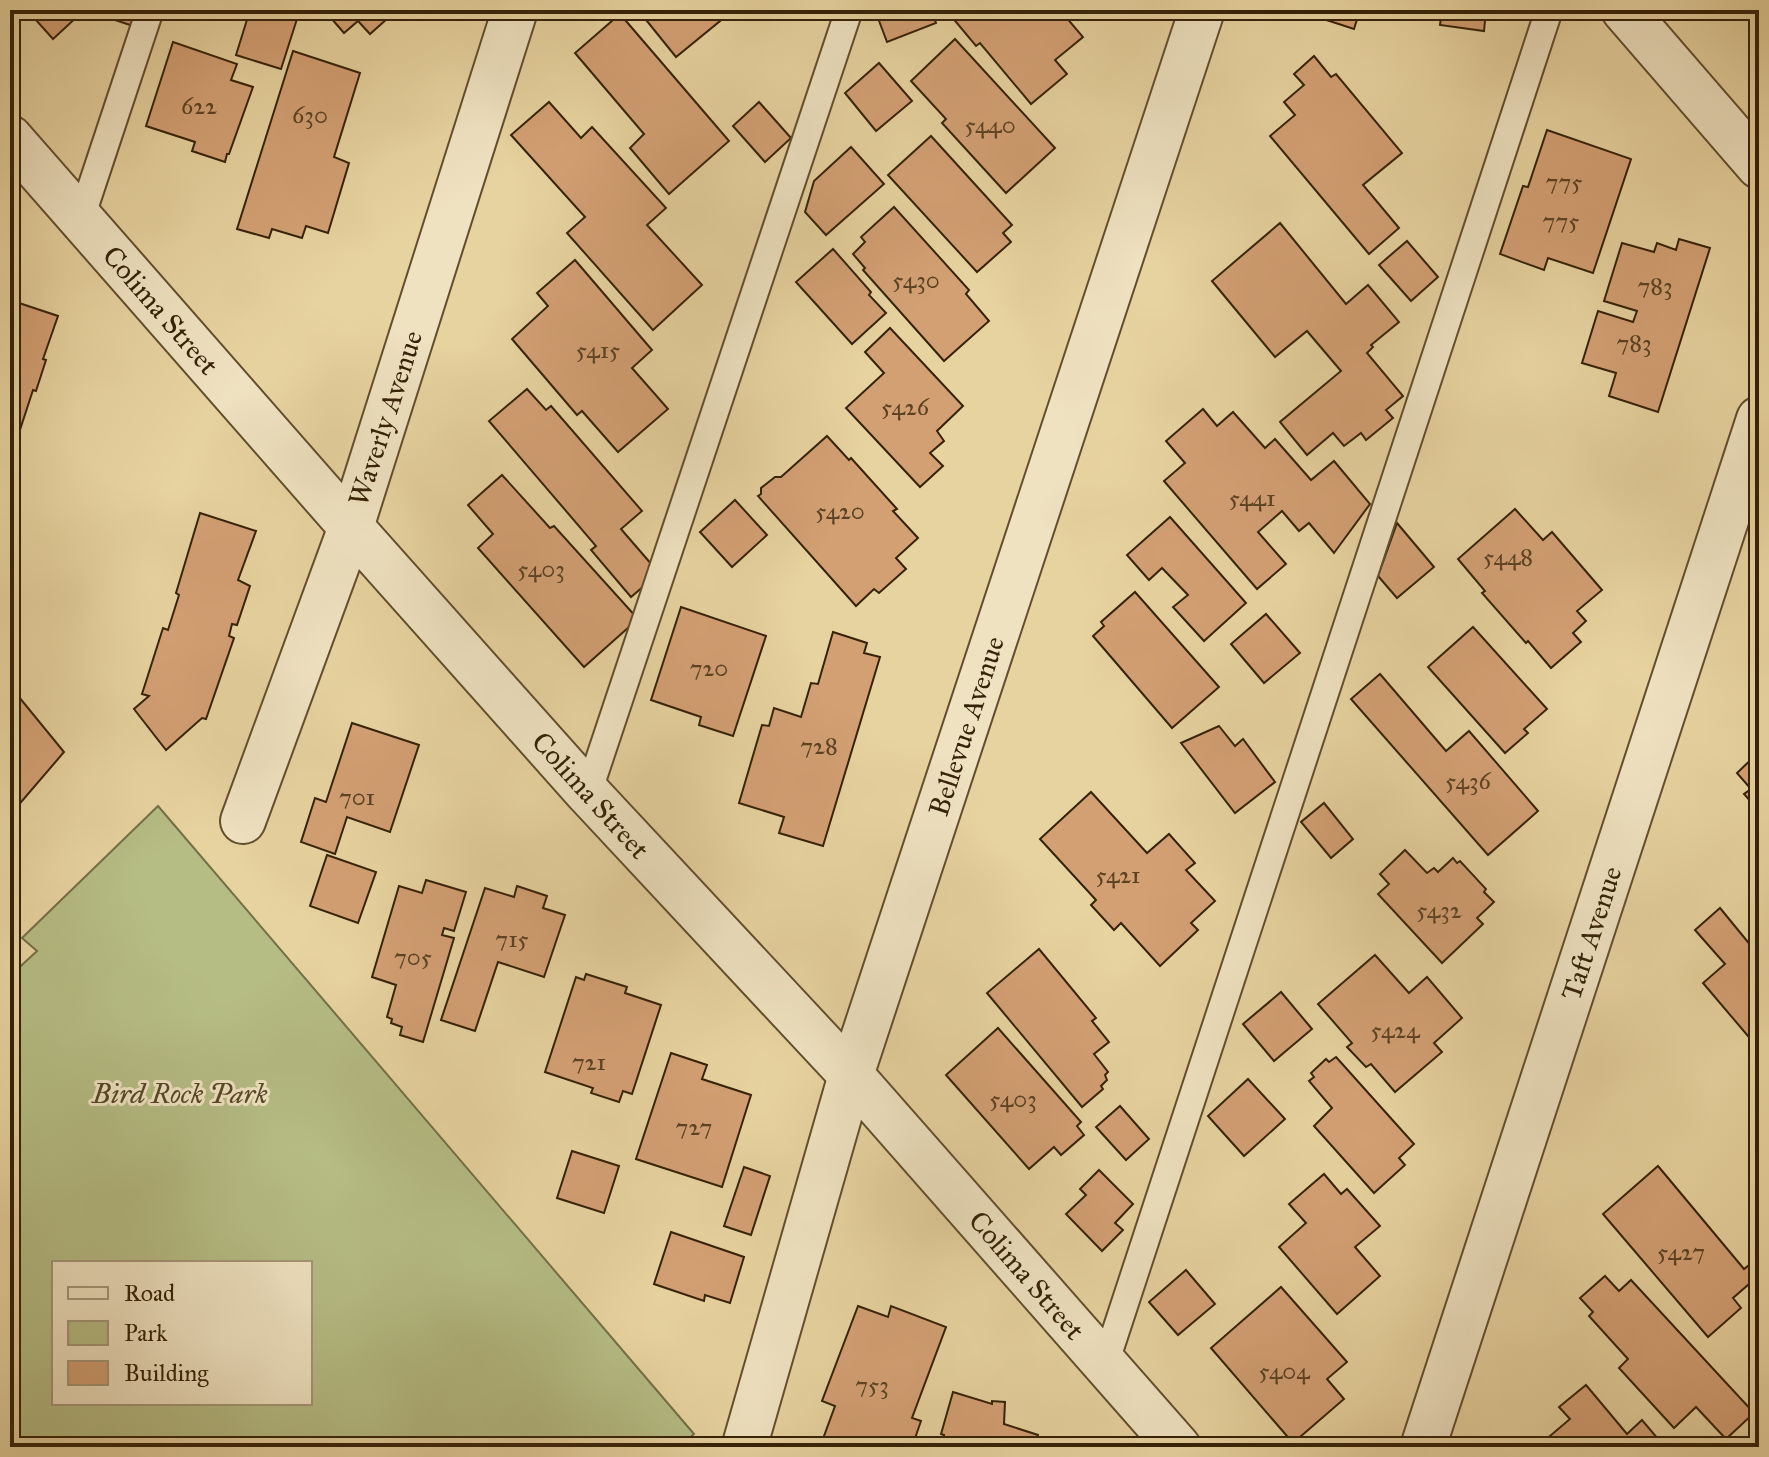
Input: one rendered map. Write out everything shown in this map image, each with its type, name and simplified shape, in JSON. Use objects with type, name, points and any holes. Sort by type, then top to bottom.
[{"type":"street","name":"Waverly Avenue","points":[[243,821],[351,527],[515,10]]},
{"type":"street","name":"Bellevue Avenue","points":[[746,1447],[851,1075],[1202,10]]},
{"type":"street","points":[[1624,10],[1759,166]]},
{"type":"street","name":"Colima Street","points":[[10,138],[588,793],[851,1075],[1178,1447]]},
{"type":"street","name":"Taft Avenue","points":[[1423,1447],[1759,419]]},
{"type":"lane","points":[[81,218],[150,10]]},
{"type":"lane","points":[[588,793],[849,10]]},
{"type":"lane","points":[[1105,1364],[1549,10]]},
{"type":"green space","name":"Bird Rock Park","points":[[158,806],[694,1434],[679,1447],[10,1447],[10,976],[37,951],[22,938]]},
{"type":"building","points":[[27,10],[75,10],[79,15],[53,39]]},
{"type":"building","points":[[85,10],[138,10],[133,26]]},
{"type":"building","points":[[250,10],[268,10],[297,19],[281,69],[236,55]]},
{"type":"building","points":[[324,10],[397,10],[370,34],[358,21],[344,33]]},
{"type":"building","points":[[638,10],[711,10],[720,21],[676,57]]},
{"type":"building","points":[[875,10],[931,10],[936,23],[887,42]]},
{"type":"building","points":[[946,10],[1060,10],[1083,37],[1055,60],[1067,74],[1031,104],[980,43],[976,46]]},
{"type":"building","points":[[1306,10],[1360,10],[1354,29],[1305,13]]},
{"type":"building","points":[[1442,10],[1486,10],[1484,31],[1440,25]]},
{"type":"building","points":[[620,14],[729,141],[669,194],[630,148],[644,134],[575,53]]},
{"type":"building","points":[[955,39],[1055,148],[1006,193],[942,123],[946,119],[911,81]]},
{"type":"building","points":[[173,42],[237,64],[231,80],[253,87],[225,162],[192,151],[195,142],[146,126]]},
{"type":"building","points":[[293,51],[360,73],[334,157],[349,163],[328,233],[306,226],[302,238],[272,229],[269,238],[237,229]]},
{"type":"building","points":[[1314,56],[1331,77],[1336,74],[1402,153],[1363,185],[1399,228],[1369,254],[1270,136],[1295,115],[1284,102],[1304,85],[1294,74]]},
{"type":"building","points":[[879,63],[912,101],[876,131],[845,93]]},
{"type":"building","points":[[549,102],[581,138],[592,127],[666,208],[647,225],[702,285],[653,330],[567,233],[585,217],[511,135]]},
{"type":"building","points":[[759,102],[791,138],[765,162],[733,126]]},
{"type":"building","points":[[1547,130],[1631,159],[1593,273],[1548,258],[1544,270],[1500,254],[1523,186],[1528,187]]},
{"type":"building","points":[[931,136],[1012,225],[1003,233],[1011,242],[977,272],[888,175]]},
{"type":"building","points":[[851,147],[884,184],[826,235],[805,212],[814,181]]},
{"type":"building","points":[[894,207],[969,290],[966,294],[989,321],[944,361],[863,270],[865,268],[853,254],[865,242],[861,237]]},
{"type":"building","points":[[1280,223],[1346,304],[1368,285],[1399,322],[1371,345],[1373,347],[1367,353],[1403,396],[1386,410],[1393,418],[1366,440],[1361,433],[1344,446],[1333,433],[1307,455],[1280,422],[1341,371],[1307,331],[1275,357],[1212,281]]},
{"type":"building","points":[[1679,239],[1710,248],[1658,412],[1609,396],[1616,373],[1582,363],[1598,311],[1633,322],[1637,311],[1604,301],[1622,243],[1654,252],[1657,243],[1676,250]]},
{"type":"building","points":[[1407,241],[1438,277],[1411,301],[1379,265]]},
{"type":"building","points":[[833,249],[886,313],[852,344],[796,282]]},
{"type":"building","points":[[575,260],[652,350],[632,368],[668,409],[618,452],[582,411],[577,415],[512,339],[548,306],[537,293]]},
{"type":"building","points":[[10,300],[58,316],[36,391],[33,390],[16,442],[10,440]]},
{"type":"building","points":[[890,328],[963,406],[937,431],[944,441],[930,453],[943,466],[920,487],[846,408],[884,373],[865,352]]},
{"type":"building","points":[[527,389],[546,410],[551,406],[642,511],[621,529],[659,573],[631,597],[591,550],[596,546],[489,421]]},
{"type":"building","points":[[1203,409],[1217,426],[1233,412],[1265,448],[1275,439],[1311,480],[1334,461],[1370,504],[1334,553],[1309,523],[1299,531],[1282,511],[1258,532],[1286,564],[1257,589],[1164,481],[1185,463],[1166,441]]},
{"type":"building","points":[[827,436],[897,509],[893,511],[918,538],[896,558],[906,569],[879,593],[874,589],[856,606],[758,496],[761,488],[775,477],[781,477]]},
{"type":"building","points":[[502,475],[550,528],[554,526],[638,619],[584,667],[478,548],[493,534],[468,505]]},
{"type":"building","points":[[735,500],[767,535],[732,567],[700,532]]},
{"type":"building","points":[[1515,509],[1543,540],[1552,532],[1602,590],[1577,611],[1586,621],[1573,633],[1581,642],[1551,668],[1482,593],[1485,591],[1458,559]]},
{"type":"building","points":[[200,513],[256,531],[238,580],[250,586],[237,625],[232,624],[229,636],[234,638],[206,719],[202,718],[166,750],[134,709],[149,696],[142,694],[163,628],[168,630]]},
{"type":"building","points":[[1170,517],[1246,603],[1204,641],[1173,607],[1188,595],[1162,568],[1149,580],[1127,555]]},
{"type":"building","points":[[1397,523],[1434,567],[1397,598],[1378,576]]},
{"type":"building","points":[[1135,592],[1219,687],[1172,728],[1093,636],[1104,626],[1101,622]]},
{"type":"building","points":[[681,607],[766,636],[733,736],[699,725],[701,717],[651,700]]},
{"type":"building","points":[[1266,614],[1300,653],[1264,683],[1231,644]]},
{"type":"building","points":[[1473,627],[1547,709],[1524,729],[1528,733],[1505,753],[1428,667]]},
{"type":"building","points":[[833,632],[867,643],[864,653],[880,657],[823,846],[779,833],[784,817],[739,803],[762,725],[769,726],[774,708],[801,717],[811,683],[818,684]]},
{"type":"building","points":[[1380,674],[1446,751],[1469,731],[1538,811],[1488,855],[1351,699]]},
{"type":"building","points":[[10,686],[64,752],[10,815]]},
{"type":"building","points":[[352,723],[419,745],[390,832],[347,817],[335,854],[301,842],[315,798],[326,802]]},
{"type":"building","points":[[1219,726],[1235,746],[1243,739],[1275,782],[1235,813],[1181,743]]},
{"type":"building","points":[[1759,752],[1759,811],[1744,794],[1751,789],[1737,773]]},
{"type":"building","points":[[1091,792],[1147,853],[1169,834],[1195,863],[1186,870],[1215,901],[1191,923],[1198,930],[1160,966],[1121,923],[1114,930],[1091,905],[1096,900],[1040,839]]},
{"type":"building","points":[[1324,803],[1353,839],[1331,858],[1301,822]]},
{"type":"building","points":[[1405,850],[1427,873],[1434,868],[1438,872],[1453,858],[1457,863],[1460,861],[1494,902],[1477,918],[1483,924],[1442,963],[1378,894],[1389,884],[1380,874]]},
{"type":"building","points":[[327,855],[376,872],[358,923],[310,906]]},
{"type":"building","points":[[426,880],[466,892],[454,931],[444,928],[442,935],[454,938],[423,1042],[400,1035],[402,1027],[391,1023],[392,1019],[387,1017],[396,985],[372,977],[399,886],[422,893]]},
{"type":"building","points":[[517,886],[547,896],[543,908],[565,915],[544,977],[498,962],[475,1031],[441,1020],[485,888],[514,897]]},
{"type":"building","points":[[1720,908],[1759,960],[1759,1049],[1703,983],[1725,964],[1695,930]]},
{"type":"building","points":[[1039,949],[1096,1018],[1092,1021],[1109,1042],[1094,1054],[1108,1072],[1105,1075],[1107,1080],[1101,1086],[1103,1089],[1082,1107],[987,993]]},
{"type":"building","points":[[1375,955],[1409,993],[1427,977],[1462,1018],[1434,1043],[1442,1052],[1395,1092],[1371,1064],[1366,1067],[1347,1047],[1352,1043],[1318,1004]]},
{"type":"building","points":[[586,974],[627,987],[625,993],[661,1005],[632,1094],[623,1091],[619,1102],[591,1093],[593,1088],[545,1072],[576,977],[584,980]]},
{"type":"building","points":[[1281,992],[1312,1029],[1274,1061],[1243,1024]]},
{"type":"building","points":[[998,1028],[1081,1122],[1077,1126],[1084,1135],[1061,1155],[1054,1147],[1029,1169],[946,1075]]},
{"type":"building","points":[[671,1053],[707,1065],[702,1079],[751,1095],[722,1187],[636,1159]]},
{"type":"building","points":[[1336,1057],[1414,1144],[1399,1158],[1405,1165],[1374,1193],[1314,1126],[1332,1108],[1309,1081],[1314,1077],[1311,1073],[1326,1059],[1329,1062]]},
{"type":"building","points":[[1248,1079],[1285,1119],[1244,1156],[1208,1116]]},
{"type":"building","points":[[1120,1106],[1149,1139],[1126,1160],[1096,1127]]},
{"type":"building","points":[[572,1151],[619,1166],[604,1213],[557,1198]]},
{"type":"building","points":[[1658,1166],[1744,1269],[1759,1257],[1759,1298],[1748,1285],[1733,1298],[1741,1308],[1708,1337],[1603,1214]]},
{"type":"building","points":[[744,1167],[770,1176],[751,1235],[724,1226]]},
{"type":"building","points":[[1099,1170],[1133,1204],[1115,1223],[1123,1230],[1102,1251],[1066,1214],[1086,1195],[1080,1189]]},
{"type":"building","points":[[1324,1174],[1341,1194],[1347,1189],[1380,1226],[1355,1247],[1380,1276],[1337,1314],[1279,1247],[1306,1223],[1289,1204]]},
{"type":"building","points":[[671,1232],[744,1257],[730,1303],[705,1295],[704,1301],[654,1284]]},
{"type":"building","points":[[1186,1270],[1215,1304],[1178,1335],[1149,1302]]},
{"type":"building","points":[[1605,1276],[1619,1291],[1631,1280],[1754,1413],[1726,1439],[1696,1407],[1674,1428],[1619,1368],[1628,1359],[1589,1316],[1593,1312],[1580,1298]]},
{"type":"building","points":[[1281,1287],[1347,1362],[1327,1379],[1344,1399],[1293,1443],[1211,1348]]},
{"type":"building","points":[[858,1306],[888,1317],[891,1306],[946,1327],[912,1418],[921,1421],[912,1447],[820,1447],[835,1406],[822,1401]]},
{"type":"building","points":[[1586,1385],[1627,1434],[1642,1420],[1658,1439],[1649,1447],[1537,1447],[1570,1419],[1559,1407]]},
{"type":"building","points":[[953,1392],[992,1404],[992,1401],[1005,1402],[1004,1424],[1038,1435],[1035,1447],[941,1447],[944,1435],[941,1434]]}]
